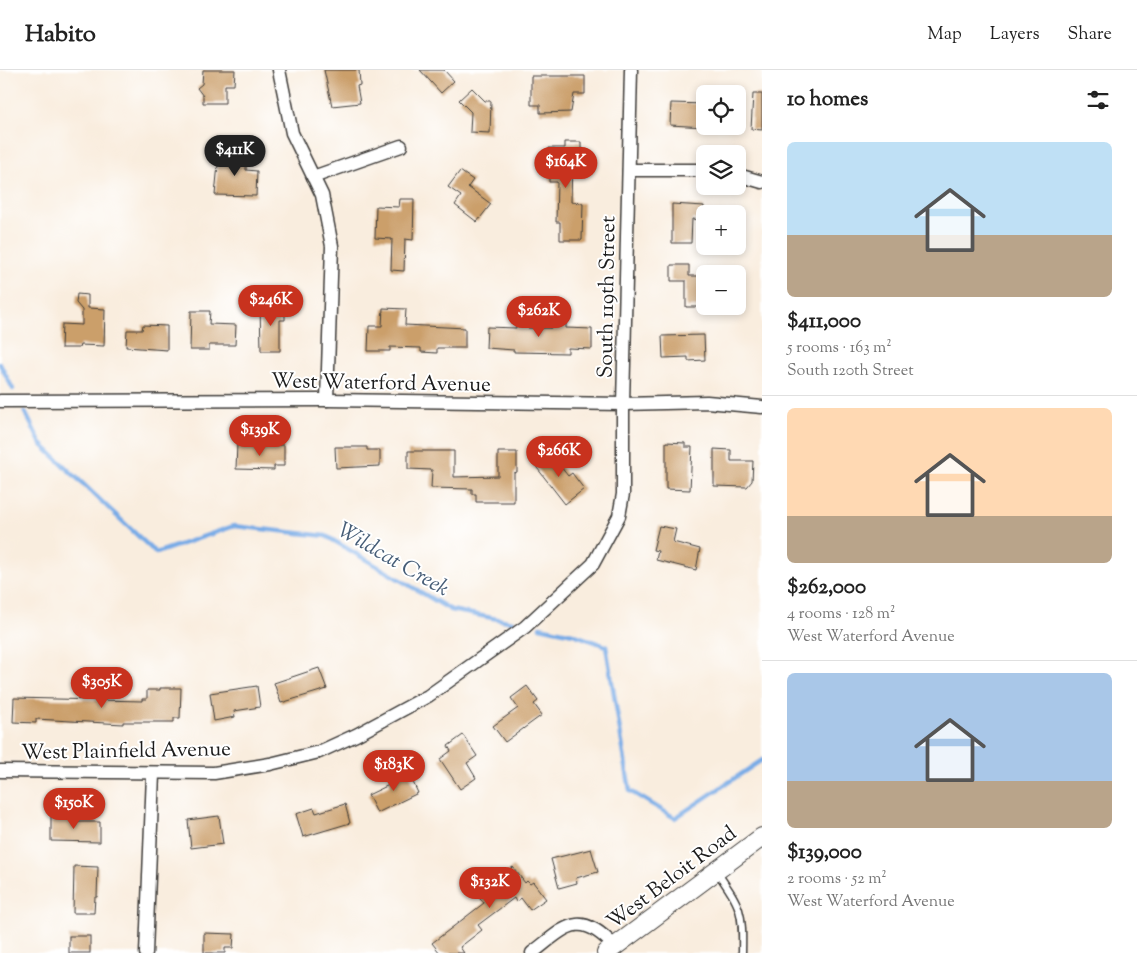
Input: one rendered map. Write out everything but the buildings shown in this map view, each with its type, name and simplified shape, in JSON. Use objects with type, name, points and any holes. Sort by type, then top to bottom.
[{"type":"main road","name":"West Beloit Road","points":[[610,950],[762,837]]},
{"type":"street","points":[[279,70],[292,133],[322,195],[332,246],[327,400]]},
{"type":"street","name":"South 119th Street","points":[[623,494],[623,404],[631,70]]},
{"type":"street","points":[[313,177],[401,146]]},
{"type":"street","points":[[629,170],[696,170]]},
{"type":"street","points":[[746,178],[762,182]]},
{"type":"street","name":"West Waterford Avenue","points":[[0,400],[327,400],[623,404],[707,402],[762,407]]},
{"type":"street","name":"West Plainfield Avenue","points":[[0,771],[153,774],[214,773],[270,764],[319,752],[356,735],[428,696],[524,627],[593,564],[619,516],[623,494]]},
{"type":"street","points":[[146,953],[153,774]]},
{"type":"street","points":[[532,953],[574,924],[594,928],[610,950]]},
{"type":"lane","points":[[716,871],[737,901],[743,920],[742,953]]},
{"type":"waterway","name":"Wildcat Creek","points":[[0,364],[13,389]]},
{"type":"waterway","name":"Wildcat Creek","points":[[25,412],[41,444],[156,553],[234,526],[326,536],[451,610],[513,622]]},
{"type":"waterway","name":"Wildcat Creek","points":[[540,627],[573,634],[606,646],[630,791],[675,818],[762,760]]}]
